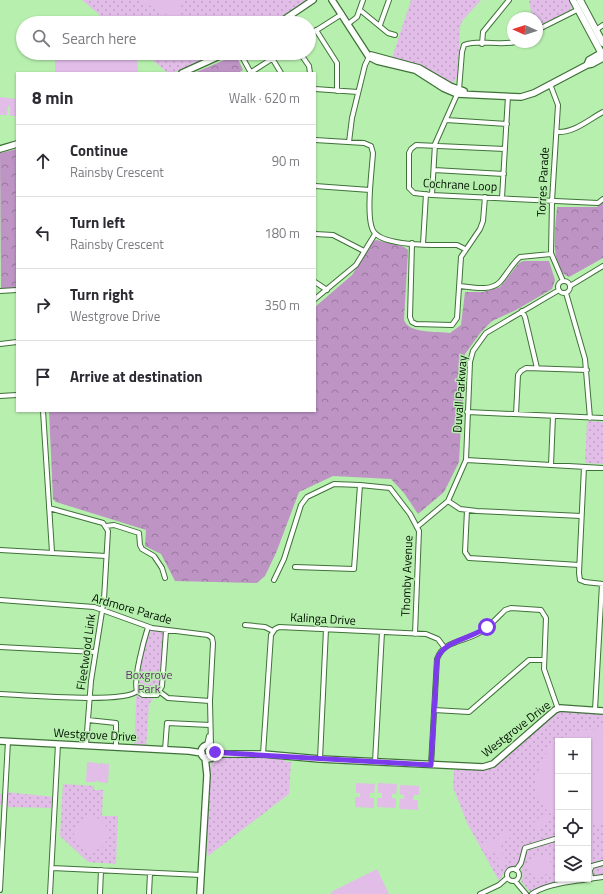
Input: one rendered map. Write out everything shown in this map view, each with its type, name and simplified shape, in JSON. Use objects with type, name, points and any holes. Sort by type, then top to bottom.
[{"type":"main road","points":[[572,0],[603,55]]},
{"type":"main road","points":[[580,0],[603,43]]},
{"type":"street","points":[[289,16],[312,0]]},
{"type":"street","points":[[332,0],[336,3],[368,56],[419,68],[458,92],[508,96],[529,95],[587,64],[590,60],[603,55]]},
{"type":"street","points":[[348,24],[357,17],[363,0]]},
{"type":"street","points":[[380,25],[389,0]]},
{"type":"street","points":[[482,44],[484,32],[509,0]]},
{"type":"street","points":[[360,10],[388,33],[394,35]]},
{"type":"street","points":[[543,27],[577,10]]},
{"type":"street","points":[[337,91],[337,63],[316,30],[342,14]]},
{"type":"street","points":[[596,30],[603,25]]},
{"type":"street","points":[[432,194],[435,144],[458,92],[464,45],[469,43],[507,43]]},
{"type":"street","points":[[349,142],[358,92],[368,56]]},
{"type":"street","points":[[184,72],[211,60]]},
{"type":"street","points":[[244,60],[250,72]]},
{"type":"street","points":[[251,72],[269,60]]},
{"type":"street","points":[[273,60],[279,72]]},
{"type":"street","points":[[305,60],[309,66],[310,72]]},
{"type":"street","name":"Torres Parade","points":[[550,84],[558,105],[552,201],[551,254],[563,281]]},
{"type":"street","points":[[316,90],[358,92]]},
{"type":"street","points":[[502,198],[508,96]]},
{"type":"street","points":[[557,132],[572,130],[603,112]]},
{"type":"street","points":[[446,120],[507,124]]},
{"type":"street","points":[[316,140],[364,143],[371,146],[373,153],[370,190],[370,217],[375,234],[390,241],[457,245],[465,249]]},
{"type":"street","points":[[0,149],[16,144]]},
{"type":"street","name":"Cochrane Loop","points":[[505,149],[435,144],[416,145],[410,149],[409,153],[409,188],[414,193],[426,194],[598,203],[603,199]]},
{"type":"street","points":[[434,170],[504,174]]},
{"type":"street","points":[[316,186],[370,190]]},
{"type":"street","points":[[423,244],[426,194]]},
{"type":"street","points":[[412,243],[409,313],[412,322],[447,326],[455,323],[457,318],[460,265],[465,249],[480,229],[483,222],[484,197]]},
{"type":"street","points":[[316,234],[333,235],[364,251]]},
{"type":"street","points":[[316,298],[356,265],[375,234]]},
{"type":"street","points":[[459,286],[483,288],[494,286],[520,257],[551,254]]},
{"type":"street","points":[[566,293],[570,289],[570,286],[603,266]]},
{"type":"street","points":[[566,293],[562,293],[559,290],[558,285],[563,281],[566,281],[570,286]]},
{"type":"street","points":[[316,283],[327,290]]},
{"type":"street","points":[[0,291],[16,290]]},
{"type":"street","name":"Duvall Parkway","points":[[418,527],[448,501],[466,460],[470,362],[473,351],[486,333],[559,290]]},
{"type":"street","points":[[566,293],[587,370],[590,418]]},
{"type":"street","points":[[522,311],[525,317],[537,368]]},
{"type":"street","points":[[0,344],[16,342]]},
{"type":"street","points":[[516,414],[518,375],[526,368],[587,370]]},
{"type":"street","points":[[0,396],[16,395]]},
{"type":"street","points":[[43,412],[52,552]]},
{"type":"street","points":[[467,412],[603,418]]},
{"type":"street","points":[[551,465],[553,416]]},
{"type":"street","points":[[466,460],[603,468]]},
{"type":"street","points":[[584,467],[579,565],[580,580],[602,584],[601,635],[595,710]]},
{"type":"street","name":"Thomby Avenue","points":[[274,580],[284,559],[302,505],[307,497],[334,484],[360,484],[390,488],[418,527],[420,539],[415,634]]},
{"type":"street","points":[[295,567],[354,569],[360,484]]},
{"type":"street","points":[[448,501],[467,510],[581,516]]},
{"type":"street","points":[[49,508],[103,523],[106,526],[114,525],[139,533],[142,550],[154,556],[162,568],[165,578]]},
{"type":"street","points":[[467,510],[465,552],[469,558],[579,565]]},
{"type":"street","name":"Fleetwood Link","points":[[86,745],[89,698],[102,610],[108,531],[106,526]]},
{"type":"street","points":[[0,550],[106,556]]},
{"type":"street","name":"Ardmore Parade","points":[[0,600],[74,605],[102,610],[148,627],[166,631],[204,634],[212,638],[209,751]]},
{"type":"street","points":[[431,765],[437,659],[440,652],[444,647],[478,634],[505,610],[511,608],[541,610],[546,618],[544,669],[558,709]]},
{"type":"street","points":[[245,625],[265,627],[273,631],[264,754]]},
{"type":"street","points":[[148,627],[136,682],[138,691],[143,695],[152,696],[160,692],[162,686],[166,631]]},
{"type":"street","name":"Kalinga Drive","points":[[273,631],[279,627],[432,635],[438,639],[444,647]]},
{"type":"street","points":[[320,759],[326,629]]},
{"type":"street","points":[[375,762],[382,632]]},
{"type":"street","points":[[0,647],[96,652]]},
{"type":"street","points":[[434,710],[469,712],[529,660],[544,660]]},
{"type":"street","points":[[0,694],[89,698],[132,696],[138,691]]},
{"type":"street","points":[[160,692],[168,698],[210,701]]},
{"type":"street","name":"Westgrove Drive","points":[[0,741],[264,754],[320,759],[482,768],[489,766],[550,713],[558,709],[603,711]]},
{"type":"street","points":[[88,720],[116,722],[116,747]]},
{"type":"street","points":[[165,750],[167,724],[210,725]]},
{"type":"street","points":[[0,890],[2,805],[5,794],[8,741]]},
{"type":"street","points":[[50,894],[58,744]]},
{"type":"street","points":[[200,894],[206,775],[209,751]]},
{"type":"street","points":[[0,794],[5,794]]},
{"type":"street","points":[[480,894],[499,885],[507,878],[508,871],[516,870],[521,863],[525,848],[555,839]]},
{"type":"street","points":[[591,868],[592,866],[603,864]]},
{"type":"street","points":[[52,868],[201,875]]},
{"type":"street","points":[[100,894],[101,870]]},
{"type":"street","points":[[515,881],[519,875],[516,870]]},
{"type":"street","points":[[149,894],[150,873]]},
{"type":"street","points":[[591,879],[603,877]]},
{"type":"street","points":[[507,878],[512,882],[515,881],[526,894]]},
{"type":"street","points":[[532,894],[556,885],[572,882]]},
{"type":"green space","points":[[82,0],[306,0],[283,16],[101,16]]},
{"type":"green space","points":[[139,0],[184,0],[176,16],[169,16]]},
{"type":"green space","points":[[411,0],[481,0],[462,21],[460,27],[458,74],[453,84],[450,85],[420,67],[392,58]]},
{"type":"green space","points":[[529,0],[571,0],[572,6],[569,12],[543,25],[543,12],[531,12]]},
{"type":"green space","points":[[55,60],[137,60],[138,72],[55,72]]},
{"type":"green space","points":[[152,60],[203,60],[175,72],[167,72]]},
{"type":"green space","points":[[224,60],[238,60],[243,70],[240,72],[196,72]]},
{"type":"green space","points":[[0,97],[16,99],[16,116],[10,116],[10,106],[8,106],[7,115],[0,115]]},
{"type":"green space","points":[[16,149],[16,288],[1,288],[0,153]]},
{"type":"green space","points":[[603,201],[603,258],[569,277],[562,272],[558,265],[556,256],[555,235],[557,207],[597,207]]},
{"type":"green space","points":[[377,240],[398,245],[408,250],[404,320],[411,328],[417,330],[450,333],[461,325],[465,292],[483,292],[500,287],[519,263],[523,261],[549,261],[555,280],[552,289],[516,310],[492,321],[481,332],[465,354],[459,462],[444,492],[418,514],[404,493],[391,479],[333,476],[299,492],[276,553],[265,576],[257,583],[175,581],[161,554],[145,546],[146,530],[56,502],[53,499],[49,412],[316,412],[316,306],[352,275],[373,241]]},
{"type":"green space","points":[[587,421],[603,422],[603,464],[585,463]]},
{"type":"green space","name":"Boxgrove Park","points":[[148,627],[166,631],[162,686],[149,704],[146,749],[134,748],[137,682]]},
{"type":"green space","points":[[561,710],[603,712],[603,875],[591,877],[591,738],[555,738],[555,882],[566,882],[537,888],[530,892],[521,881],[523,875],[521,869],[514,867],[508,869],[499,881],[467,823],[453,787],[454,770],[482,770],[492,767],[549,715]]},
{"type":"green space","points":[[603,729],[603,824],[591,824],[591,738],[565,738],[581,730]]},
{"type":"green space","points":[[555,744],[555,816],[548,811],[541,802],[537,792],[536,781],[538,770],[549,749]]},
{"type":"green space","points":[[222,756],[286,757],[286,762],[291,762],[289,794],[208,856],[205,847],[210,768],[213,760]]},
{"type":"green space","points":[[87,762],[97,763],[99,765],[99,763],[109,764],[108,783],[98,782],[96,780],[96,782],[86,782]]},
{"type":"green space","points":[[356,783],[375,784],[374,793],[370,793],[370,798],[374,798],[374,808],[355,807],[355,797],[360,797],[360,793],[356,793]]},
{"type":"green space","points":[[378,783],[397,784],[396,794],[392,794],[392,798],[396,799],[396,808],[377,807],[377,798],[382,798],[382,793],[378,793]]},
{"type":"green space","points":[[63,784],[94,786],[94,790],[103,790],[102,816],[118,816],[116,864],[88,862],[60,836]]},
{"type":"green space","points":[[400,785],[419,786],[419,795],[414,795],[413,800],[418,800],[418,810],[399,809],[400,799],[404,799],[404,795],[400,794]]},
{"type":"green space","points":[[5,792],[55,797],[55,808],[5,807],[4,805],[0,805],[0,794],[5,794]]},
{"type":"green space","points":[[544,813],[551,820],[538,831],[532,824]]},
{"type":"green space","points":[[88,817],[94,817],[98,818],[105,824],[108,834],[107,841],[101,848],[94,851],[88,851],[84,850],[77,844],[74,837],[74,831],[75,827],[81,820]]},
{"type":"green space","points":[[509,830],[515,837],[512,840],[509,837],[502,842],[501,852],[507,860],[502,864],[493,851],[486,854],[480,845],[490,838],[493,843]]},
{"type":"green space","points":[[548,854],[553,872],[532,878],[527,860]]},
{"type":"green space","points":[[377,869],[389,894],[332,894],[331,892]]},
{"type":"route","points":[[215,752],[215,750],[226,753],[264,754],[320,759],[431,765],[437,659],[444,647],[453,642],[478,634],[487,627]]}]
